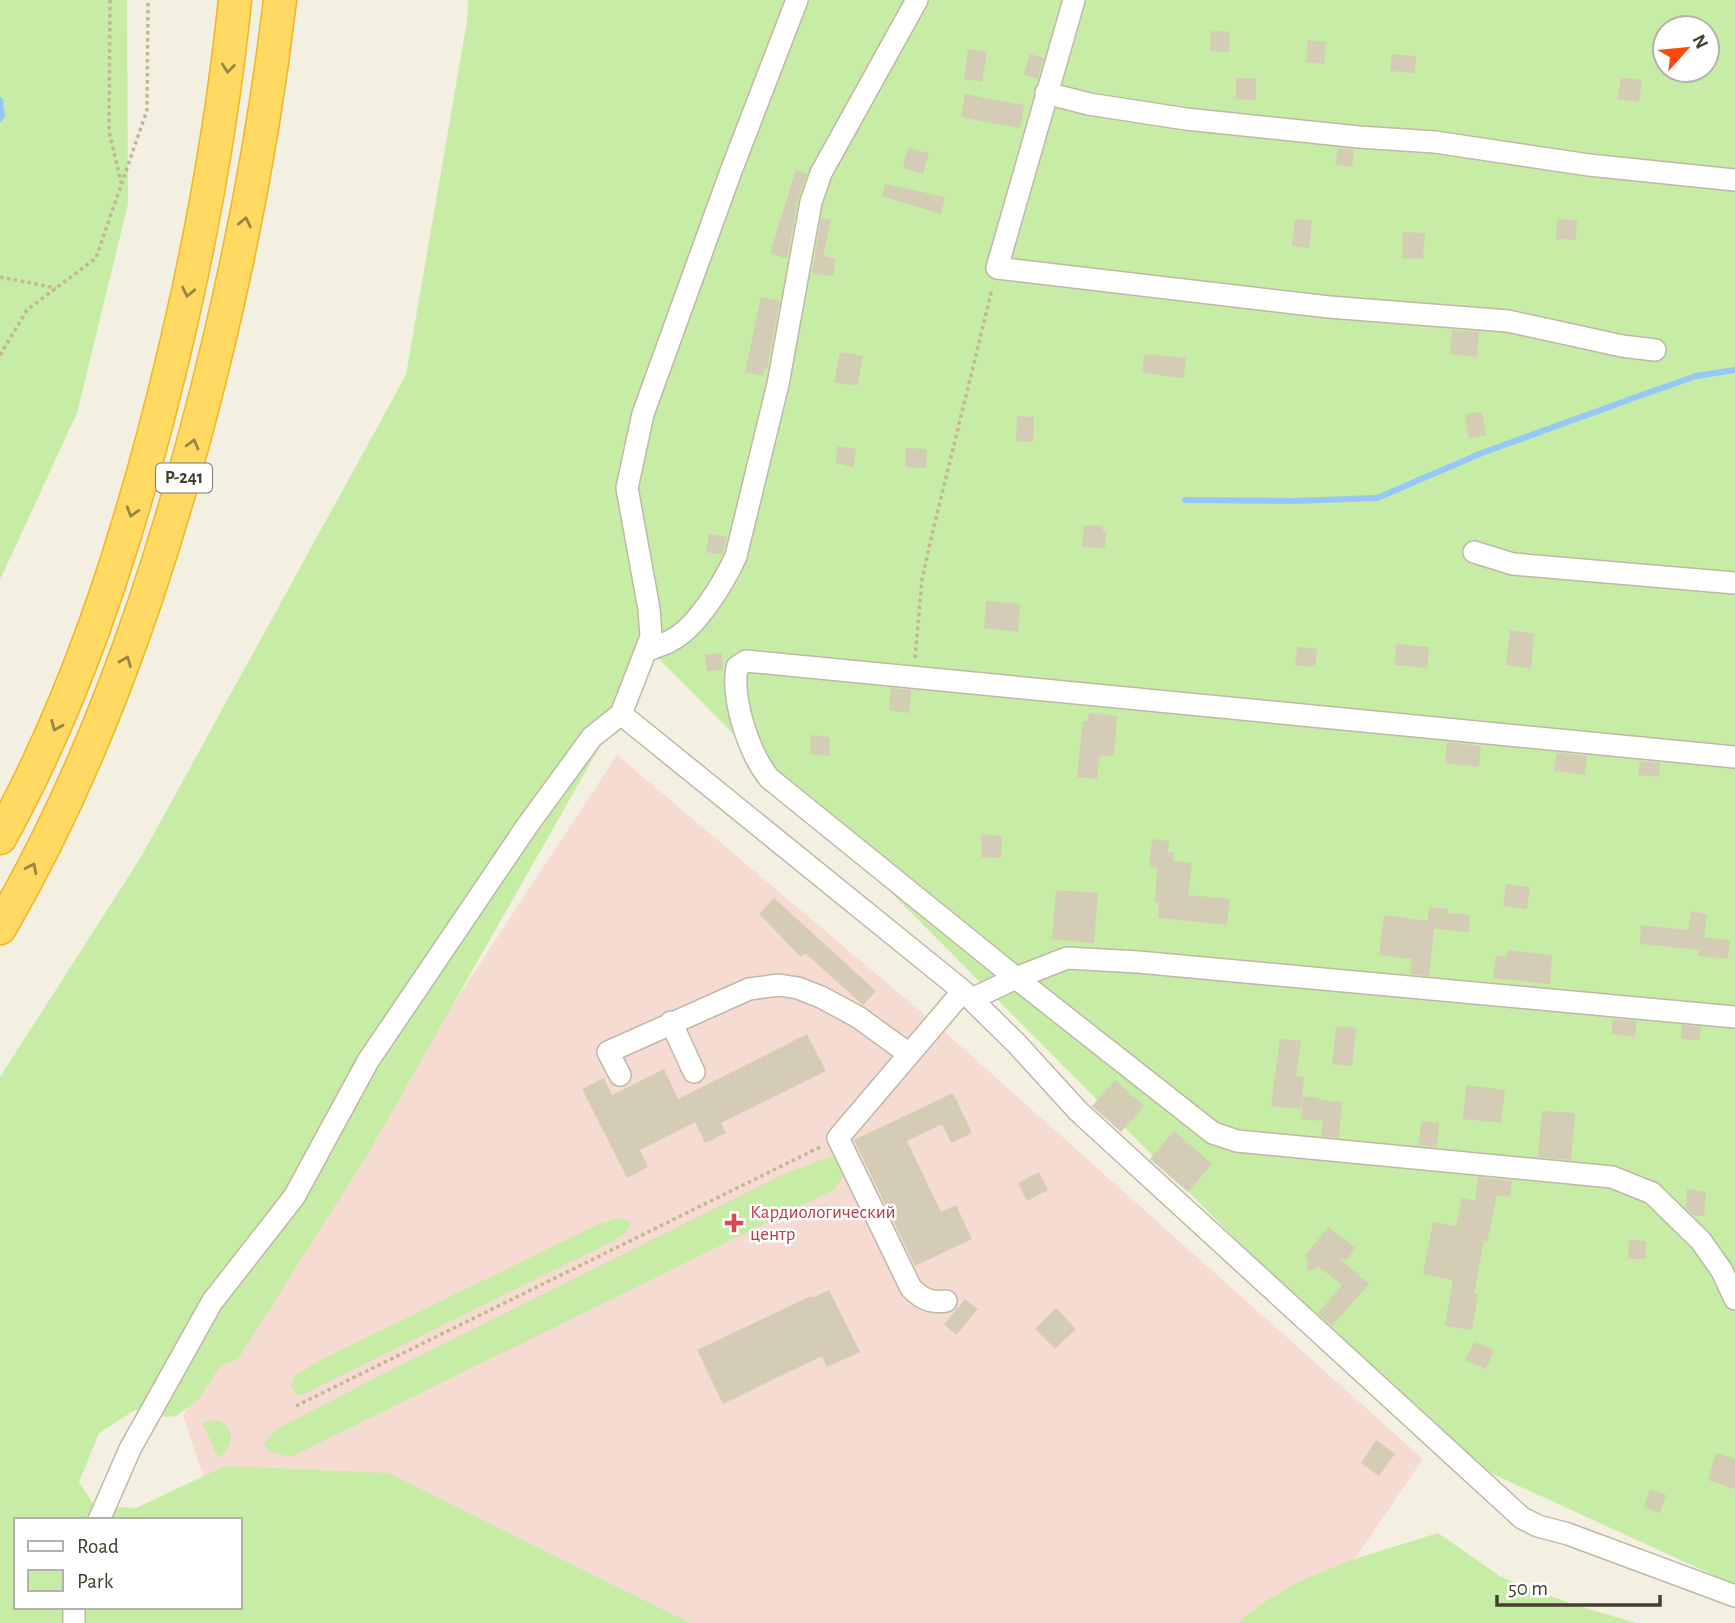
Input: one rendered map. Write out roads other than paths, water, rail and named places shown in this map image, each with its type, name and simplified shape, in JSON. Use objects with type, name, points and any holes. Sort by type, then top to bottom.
[{"type":"highway","name":"Р-241","points":[[0,838],[54,732],[121,548],[148,457],[180,332],[210,190],[227,80],[235,0]]},
{"type":"highway","name":"Р-241","points":[[0,929],[16,902],[85,760],[130,650],[170,527],[215,362],[251,195],[270,87],[280,0]]},
{"type":"lane","points":[[100,1518],[130,1450],[212,1302],[294,1197],[368,1060],[527,826],[592,737],[621,714],[651,637],[649,608],[627,488],[642,414],[797,0]]},
{"type":"lane","points":[[646,651],[674,640],[694,620],[728,574],[736,556],[778,384],[811,201],[821,173],[917,0]]},
{"type":"lane","points":[[1074,0],[997,268],[1329,307],[1508,321],[1622,346],[1655,350]]},
{"type":"lane","points":[[1046,93],[1089,104],[1186,119],[1435,142],[1589,165],[1735,180]]},
{"type":"lane","points":[[1474,552],[1513,564],[1735,583]]},
{"type":"lane","points":[[1735,757],[747,661],[737,667],[734,683],[748,741],[760,767],[769,778],[1213,1133],[1237,1141],[1612,1177],[1652,1193],[1701,1241],[1722,1271],[1735,1299]]},
{"type":"lane","points":[[621,714],[967,995],[1017,1044],[1078,1111],[1522,1518],[1735,1596]]},
{"type":"lane","points":[[946,1301],[922,1299],[911,1288],[838,1138],[909,1054],[967,995],[1068,958],[1735,1017]]},
{"type":"lane","points":[[620,1075],[608,1052],[749,989],[779,985],[798,988],[858,1017],[909,1054]]},
{"type":"lane","points":[[671,1022],[694,1072]]},
{"type":"waterway","points":[[0,100],[0,119]]},
{"type":"waterway","points":[[1185,500],[1293,501],[1377,498],[1482,453],[1642,395],[1696,376],[1735,370]]},
{"type":"place","name":"Кардиологический центр","points":[[734,1223]]}]
